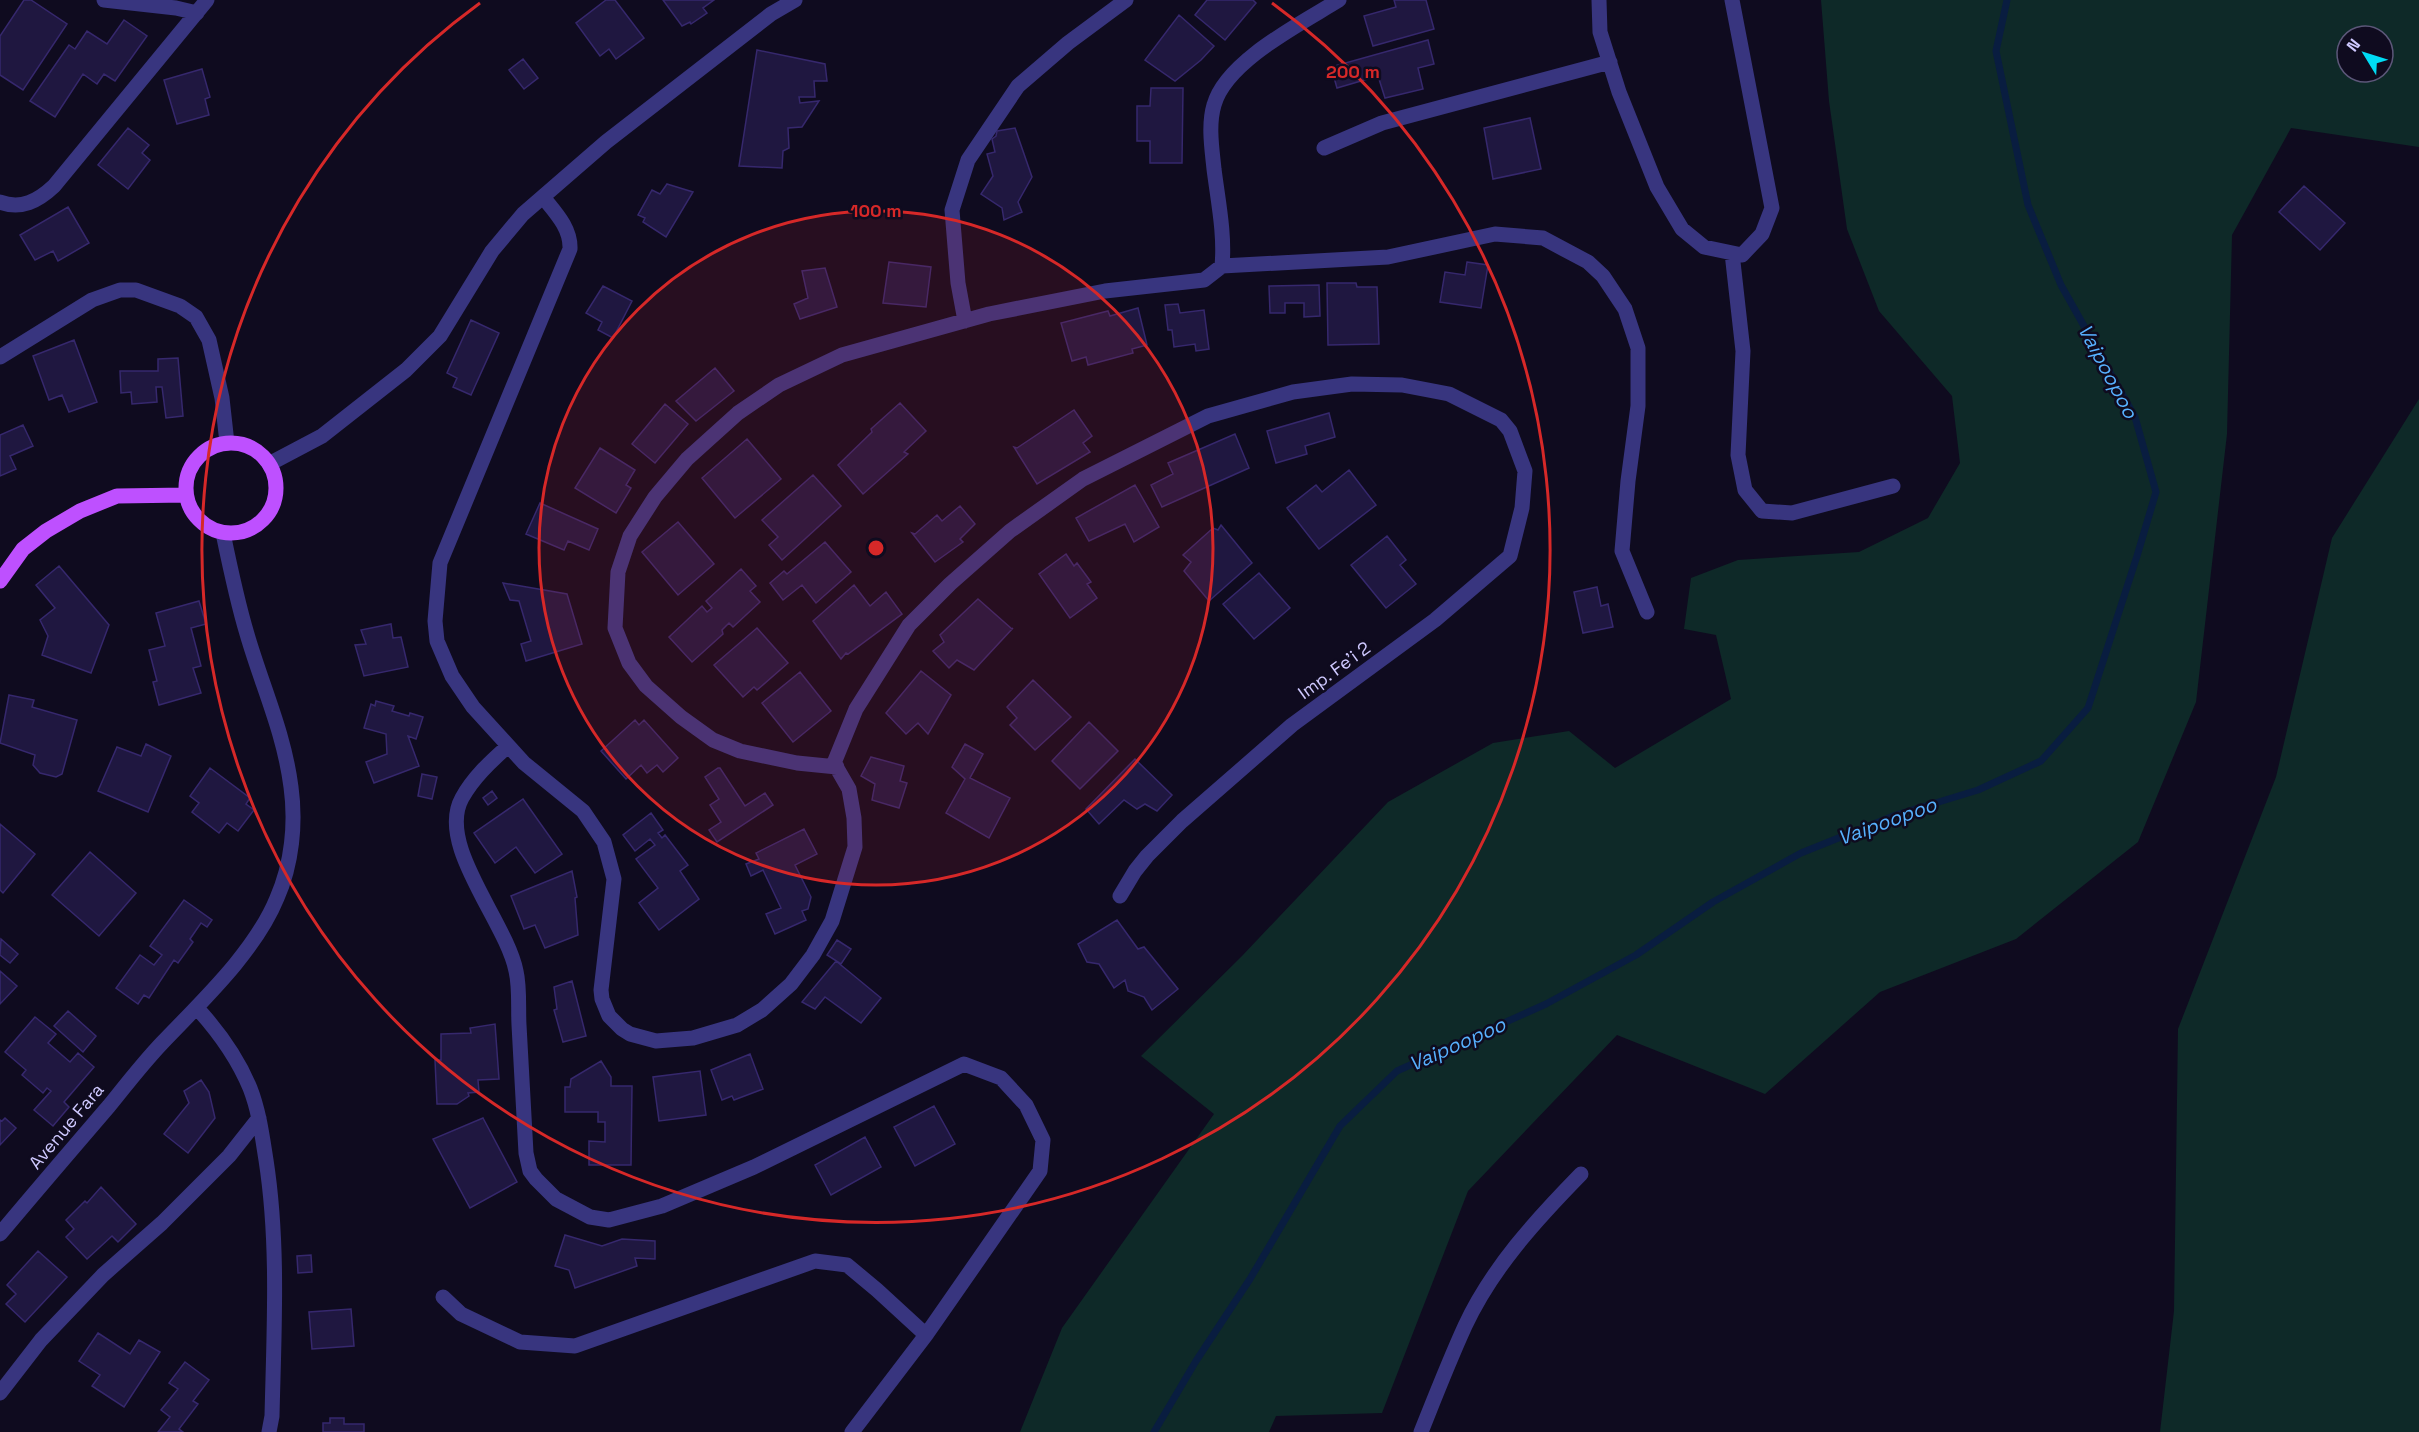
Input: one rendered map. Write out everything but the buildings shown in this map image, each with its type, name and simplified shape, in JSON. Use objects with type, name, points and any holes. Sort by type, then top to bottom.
[{"type":"main road","points":[[227,443],[251,448],[269,465],[276,486],[271,508],[256,526],[234,533],[223,532],[212,530],[195,515],[186,495],[187,480],[192,467],[201,455],[213,447],[227,443]]},
{"type":"main road","points":[[0,581],[23,549],[46,531],[80,511],[117,496],[186,495]]},
{"type":"street","points":[[104,0],[176,8],[197,13]]},
{"type":"street","points":[[0,202],[23,206],[39,198],[54,186],[207,0]]},
{"type":"street","points":[[269,465],[322,436],[406,370],[434,343],[492,251],[517,220],[543,196],[567,178],[606,141],[771,14],[795,0]]},
{"type":"street","points":[[965,321],[958,283],[952,210],[968,160],[1018,86],[1126,0]]},
{"type":"street","points":[[1222,266],[1224,245],[1211,142],[1214,104],[1231,75],[1260,49],[1339,0]]},
{"type":"street","points":[[1599,0],[1600,32],[1619,92],[1657,187],[1682,229],[1704,247],[1742,255],[1762,234],[1772,208],[1732,0]]},
{"type":"street","points":[[1324,148],[1382,123],[1610,62]]},
{"type":"street","points":[[543,196],[563,223],[570,241],[570,249],[440,563],[434,611],[437,641],[452,676],[472,707],[499,733],[507,747],[524,764],[583,811],[604,842],[614,879],[601,980],[602,999],[609,1016],[622,1029],[638,1037],[656,1041],[684,1041],[737,1024],[762,1010],[791,984],[813,955],[836,912],[855,847],[854,818],[849,789],[837,768],[798,763],[731,748],[713,740],[681,717],[646,686],[629,663],[615,628],[619,563],[630,536],[655,497],[687,459],[738,413],[779,385],[842,355],[965,321],[1105,291],[1204,280],[1222,266],[1388,257],[1495,234],[1543,238],[1588,262],[1603,276],[1625,309],[1638,348],[1638,406],[1622,551],[1647,612]]},
{"type":"street","points":[[1732,253],[1743,351],[1738,455],[1745,490],[1762,511],[1792,513],[1893,486]]},
{"type":"street","points":[[0,357],[92,300],[120,290],[136,290],[180,306],[196,317],[209,340],[222,398],[227,443]]},
{"type":"street","name":"Imp. Fe'i 2","points":[[837,768],[834,763],[852,719],[903,633],[950,584],[1010,531],[1083,479],[1208,416],[1293,392],[1352,384],[1402,385],[1449,394],[1476,405],[1501,420],[1510,431],[1525,471],[1522,508],[1510,556],[1435,620],[1283,733],[1182,821],[1147,856],[1120,896]]},
{"type":"street","name":"Avenue Fara","points":[[0,1234],[161,1044],[197,1008],[253,942],[277,899],[290,855],[291,787],[273,705],[248,636],[223,532]]},
{"type":"street","points":[[507,747],[487,765],[461,799],[457,815],[457,835],[461,854],[499,924],[516,971],[526,1153],[536,1179],[556,1199],[590,1217],[609,1220],[662,1206],[754,1167],[963,1064],[1001,1078],[1026,1105],[1043,1140],[1040,1171],[926,1335],[852,1432]]},
{"type":"street","points":[[197,1008],[218,1032],[247,1082],[259,1118],[271,1188],[276,1287],[272,1416],[269,1432]]},
{"type":"street","points":[[0,1393],[41,1340],[103,1275],[162,1223],[229,1156],[259,1118]]},
{"type":"street","points":[[1421,1432],[1466,1325],[1497,1273],[1532,1224],[1581,1174]]},
{"type":"street","points":[[443,1297],[461,1314],[520,1342],[575,1346],[815,1261],[847,1265],[926,1335]]},
{"type":"green space","points":[[1821,0],[2419,0],[2419,147],[2291,128],[2232,235],[2227,434],[2196,702],[2138,842],[2016,939],[1880,992],[1765,1094],[1617,1035],[1468,1191],[1382,1413],[1276,1416],[1269,1432],[1020,1432],[1062,1328],[1214,1114],[1141,1056],[1242,956],[1388,802],[1493,743],[1569,731],[1615,768],[1731,699],[1716,635],[1684,629],[1691,578],[1738,560],[1859,552],[1928,518],[1960,463],[1952,396],[1879,311],[1847,229],[1829,101]]},
{"type":"green space","points":[[2419,399],[2419,1432],[2160,1432],[2174,1311],[2178,1029],[2276,777],[2332,538]]},
{"type":"waterway","name":"Vaipoopoo","points":[[1154,1432],[1196,1361],[1250,1279],[1340,1126],[1397,1071],[1546,1004],[1636,955],[1713,902],[1801,853],[1896,815],[1978,790],[2041,761],[2088,708],[2156,492],[2135,417],[2061,285],[2028,205],[1996,51],[2007,0]]}]
